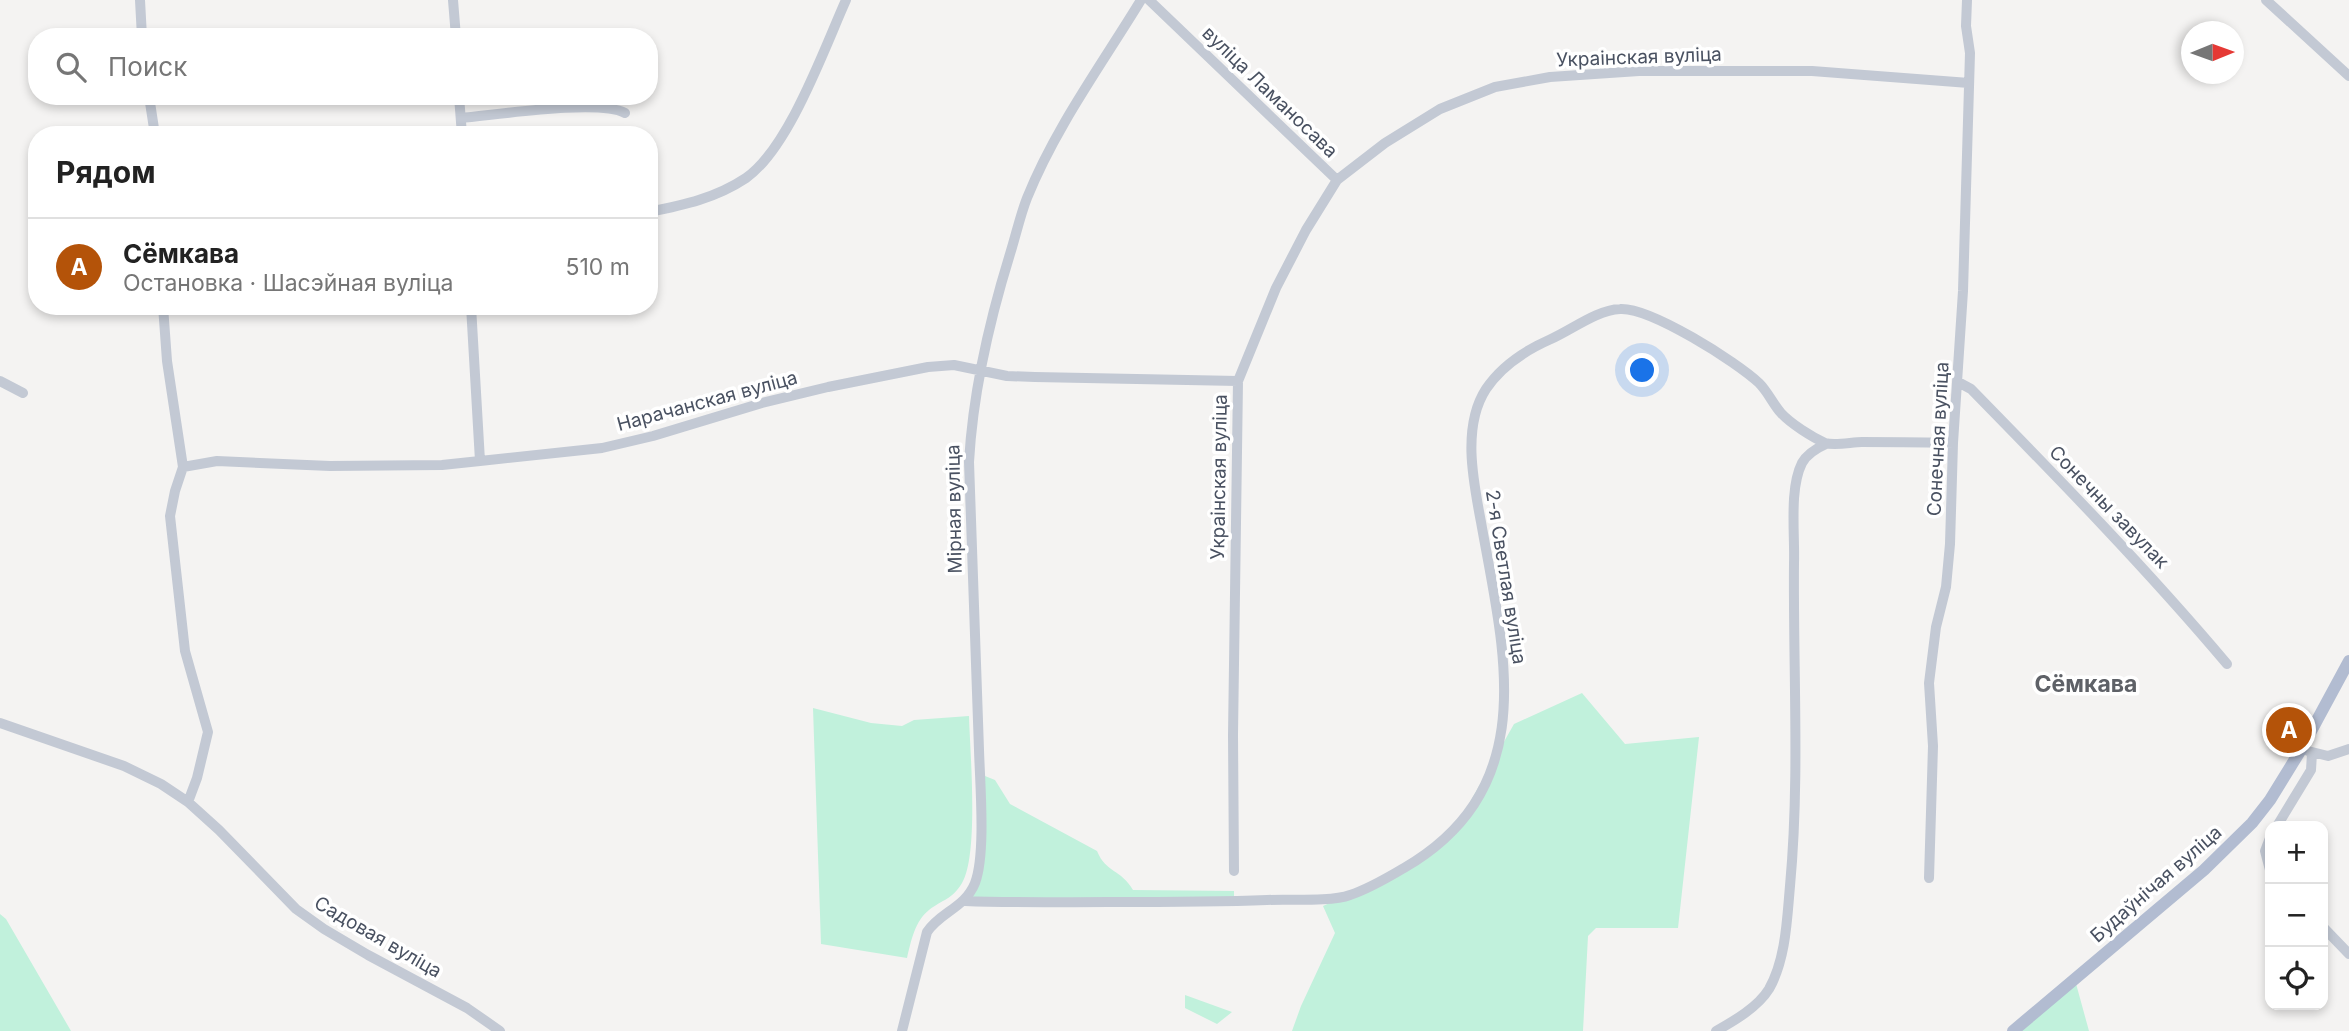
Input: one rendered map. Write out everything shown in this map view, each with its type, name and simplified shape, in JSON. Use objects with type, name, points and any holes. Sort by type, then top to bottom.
[{"type":"main road","name":"Будаўнічая вуліца","points":[[2014,1031],[2231,846],[2307,751],[2349,661]]},
{"type":"street","points":[[140,0],[142,28]]},
{"type":"street","points":[[453,0],[455,28]]},
{"type":"street","points":[[658,210],[712,196],[748,177],[762,164],[793,117],[846,0]]},
{"type":"street","name":"Мірная вуліца","points":[[965,901],[976,880],[980,841],[969,461],[979,370],[1000,285],[1028,198],[1059,133],[1141,0]]},
{"type":"street","name":"вуліца Ламаносава","points":[[1149,0],[1337,180]]},
{"type":"street","name":"Сонечная вуліца","points":[[1929,878],[1933,746],[1929,683],[1936,627],[1946,587],[1950,555],[1970,54],[1966,26],[1967,0]]},
{"type":"street","points":[[2266,0],[2349,76]]},
{"type":"street","name":"Украінская вуліца","points":[[1234,871],[1233,735],[1238,381],[1276,288],[1306,230],[1337,180],[1385,143],[1440,109],[1495,87],[1550,77],[1639,71],[1812,71],[1969,83]]},
{"type":"street","points":[[150,105],[154,126]]},
{"type":"street","points":[[460,105],[461,126]]},
{"type":"street","points":[[461,118],[592,107],[616,108],[625,113]]},
{"type":"street","name":"2-я Светлая вуліца","points":[[965,901],[1221,902],[1347,897],[1428,854],[1457,827],[1482,791],[1499,752],[1504,709],[1502,642],[1474,485],[1472,438],[1485,391],[1504,368],[1530,348],[1605,312],[1632,310],[1685,334],[1732,362],[1761,385],[1783,415],[1798,428],[1826,444]]},
{"type":"street","points":[[164,315],[167,360],[183,467],[174,491],[170,516],[185,651],[208,732],[188,802]]},
{"type":"street","points":[[472,315],[480,461]]},
{"type":"street","name":"Нарачанская вуліца","points":[[183,467],[217,461],[330,466],[442,465],[603,448],[762,403],[928,367],[954,365],[1007,376],[1238,381]]},
{"type":"street","points":[[0,381],[23,393]]},
{"type":"street","name":"Сонечны завулак","points":[[1958,382],[1971,389],[2087,508],[2160,585],[2227,664]]},
{"type":"street","points":[[1716,1031],[1748,1011],[1769,990],[1786,928],[1796,791],[1795,496],[1797,477],[1803,461],[1826,444],[1953,443]]},
{"type":"street","name":"Садовая вуліца","points":[[0,723],[124,766],[161,784],[188,802],[219,830],[296,909],[357,949],[467,1008],[500,1031]]},
{"type":"street","points":[[2280,821],[2311,770],[2307,751],[2328,756],[2349,749]]},
{"type":"street","points":[[902,1031],[927,932],[938,919],[965,901]]},
{"type":"street","points":[[2328,932],[2349,954]]},
{"type":"green space","points":[[1582,693],[1625,744],[1699,737],[1678,928],[1596,928],[1588,936],[1583,1031],[1292,1031],[1335,933],[1323,906],[1388,877],[1456,827],[1514,724]]},
{"type":"green space","points":[[813,708],[871,723],[902,726],[914,720],[969,716],[972,827],[967,869],[955,893],[929,910],[920,920],[907,958],[821,944]]},
{"type":"green space","points":[[980,774],[995,780],[1010,804],[1097,851],[1105,863],[1124,878],[1133,890],[1234,891],[1234,901],[965,901],[976,881]]},
{"type":"green space","points":[[0,914],[6,919],[71,1031],[0,1031]]},
{"type":"green space","points":[[2075,980],[2089,1031],[2013,1031]]},
{"type":"green space","points":[[1185,995],[1232,1012],[1217,1024],[1185,1008]]},
{"type":"place","name":"Сёмкава","points":[[2289,730]]},
{"type":"district","name":"Сёмкава","points":[[2086,684]]}]
